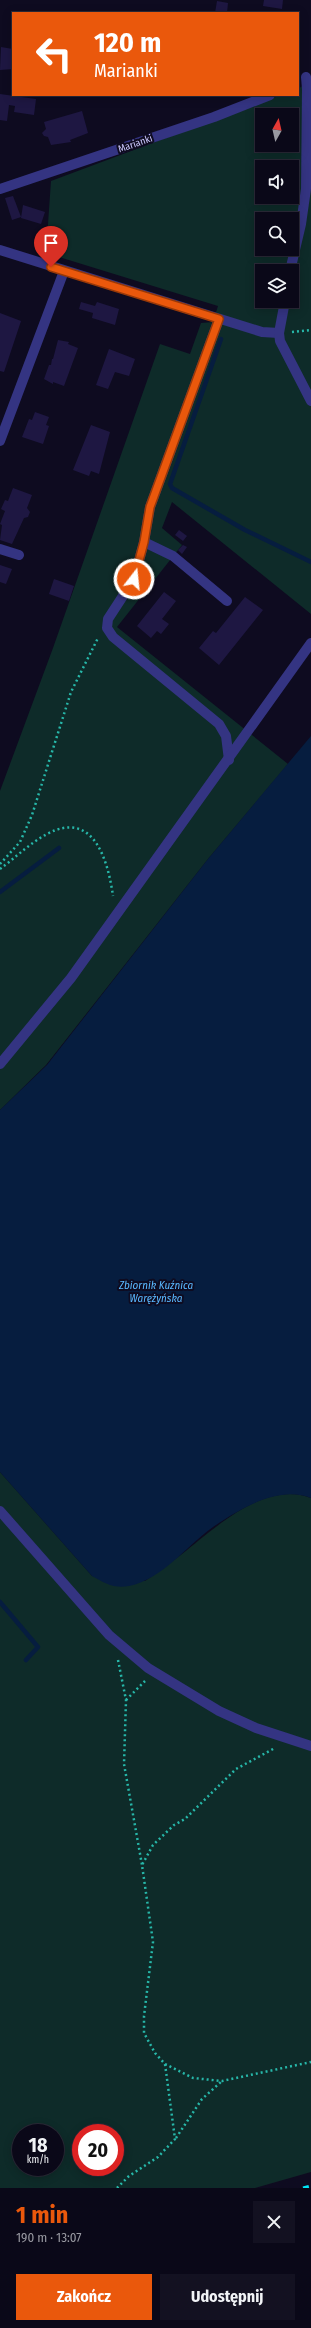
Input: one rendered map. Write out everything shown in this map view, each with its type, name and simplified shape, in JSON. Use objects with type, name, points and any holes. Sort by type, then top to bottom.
[{"type":"street","points":[[292,264],[299,237],[306,189],[307,89],[305,77]]},
{"type":"street","name":"Marianki","points":[[0,189],[214,117],[267,96]]},
{"type":"street","points":[[0,250],[262,332],[279,333]]},
{"type":"street","points":[[0,441],[64,271]]},
{"type":"street","points":[[284,308],[279,333],[282,346],[311,400]]},
{"type":"street","points":[[219,319],[150,507],[144,542],[134,579],[110,613],[107,624],[113,637],[219,724],[227,740],[229,760]]},
{"type":"street","points":[[144,542],[173,556],[227,601]]},
{"type":"street","points":[[0,548],[19,555]]},
{"type":"street","points":[[0,1064],[61,991],[229,760],[311,643]]},
{"type":"street","points":[[0,1511],[119,1645],[155,1672],[219,1711],[256,1728],[311,1746]]},
{"type":"path","points":[[279,333],[311,330]]},
{"type":"path","points":[[0,864],[20,842],[32,814],[71,692],[101,632],[107,624]]},
{"type":"path","points":[[0,869],[46,834],[59,829],[81,829],[90,834],[100,849],[110,875],[116,915]]},
{"type":"path","points":[[119,1645],[116,1651],[126,1700],[124,1764],[142,1865],[153,1942],[144,2016],[144,2033],[155,2053],[165,2064],[193,2078],[222,2081],[311,2062]]},
{"type":"path","points":[[126,1700],[155,1672]]},
{"type":"path","points":[[142,1865],[153,1845],[174,1825],[185,1819],[236,1770],[289,1740]]},
{"type":"path","points":[[165,2064],[175,2139]]},
{"type":"path","points":[[117,2188],[129,2176],[158,2157],[175,2139],[202,2099],[222,2081]]},
{"type":"green space","points":[[311,80],[311,614],[172,502],[162,528],[182,545],[117,627],[288,764],[208,859],[46,1065],[0,1110],[0,791],[53,648],[160,344],[190,354],[201,323],[213,322],[218,306],[46,253],[51,181],[278,96],[299,96],[299,88]]},
{"type":"green space","points":[[0,1472],[92,1576],[145,1581],[225,1520],[259,1501],[276,1496],[294,1494],[311,1498],[311,2172],[255,2188],[0,2188]]},
{"type":"water","name":"Zbiornik Kuźnica Warężyńska","points":[[311,736],[311,1498],[299,1495],[286,1495],[273,1497],[247,1506],[213,1527],[174,1561],[153,1576],[129,1586],[114,1586],[92,1576],[0,1472],[0,1110],[47,1065],[208,859]]},
{"type":"building","points":[[264,0],[283,0],[282,9],[263,6]]},
{"type":"building","points":[[217,1],[228,3],[227,12],[215,12]]},
{"type":"building","points":[[1,47],[12,49],[12,69],[0,70]]},
{"type":"building","points":[[0,94],[36,99],[34,115],[14,112],[15,106],[9,105],[7,121],[0,120]]},
{"type":"building","points":[[82,111],[88,133],[70,140],[71,142],[51,145],[48,137],[44,136],[42,133],[46,129],[44,122]]},
{"type":"building","points":[[13,196],[21,217],[12,220],[5,198]]},
{"type":"building","points":[[23,205],[45,212],[41,224],[21,218]]},
{"type":"building","points":[[81,302],[95,306],[97,302],[119,309],[115,325],[92,318],[93,313],[79,309]]},
{"type":"building","points":[[0,313],[21,321],[4,372],[0,371]]},
{"type":"building","points":[[58,340],[69,342],[68,344],[78,348],[64,386],[53,382],[53,384],[44,379],[49,365],[51,365]]},
{"type":"building","points":[[109,349],[135,359],[129,376],[115,372],[108,389],[96,385]]},
{"type":"building","points":[[35,412],[49,417],[46,425],[49,426],[43,444],[22,437],[29,419],[32,420]]},
{"type":"building","points":[[91,425],[110,432],[99,474],[91,471],[89,476],[73,470]]},
{"type":"building","points":[[13,488],[32,495],[27,508],[30,512],[28,517],[24,518],[12,544],[0,540],[2,525],[0,524],[5,511],[1,509],[5,500],[8,501]]},
{"type":"building","points":[[179,530],[187,536],[183,541],[175,535]]},
{"type":"building","points":[[183,545],[187,547],[182,554],[178,550]]},
{"type":"building","points":[[0,565],[12,569],[6,584],[0,582]]},
{"type":"building","points":[[54,579],[74,586],[69,601],[49,594]]},
{"type":"building","points":[[164,592],[176,601],[162,619],[169,624],[161,634],[157,631],[151,638],[137,626]]},
{"type":"building","points":[[245,597],[263,610],[219,665],[199,648],[213,631],[216,633]]},
{"type":"waterway","points":[[221,339],[170,484],[172,488],[245,530],[311,562]]},
{"type":"waterway","points":[[0,892],[59,848]]},
{"type":"waterway","points":[[0,1602],[38,1647],[26,1660]]},
{"type":"railway","points":[[303,2188],[311,2186]]},
{"type":"route","points":[[51,267],[219,319],[150,507],[144,542],[134,579]]}]
